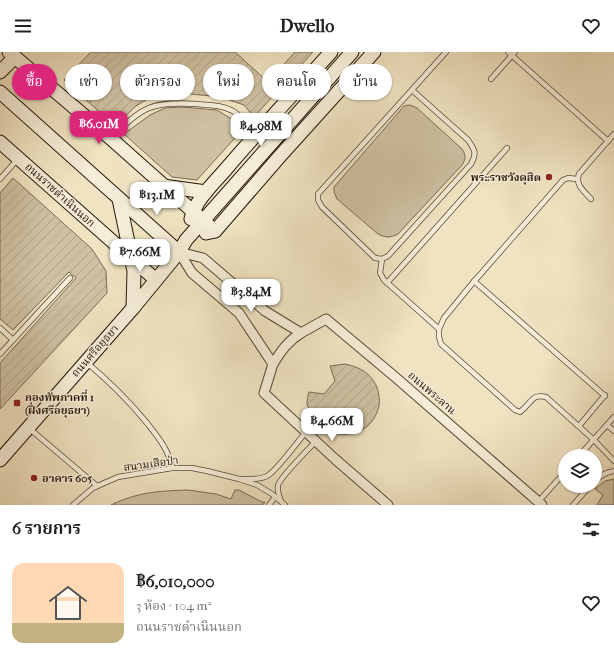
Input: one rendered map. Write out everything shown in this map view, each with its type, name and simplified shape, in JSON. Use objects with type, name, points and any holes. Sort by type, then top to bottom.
[{"type":"main road","name":"ถนนศรีอยุธยา","points":[[186,240],[193,210],[206,192],[257,133],[331,52]]},
{"type":"main road","name":"ถนนศรีอยุธยา","points":[[0,460],[133,308],[203,220],[352,52]]},
{"type":"main road","points":[[186,240],[214,230],[374,52]]},
{"type":"main road","points":[[0,72],[12,54],[193,210],[214,230]]},
{"type":"main road","points":[[0,92],[179,252]]},
{"type":"main road","points":[[257,133],[270,145]]},
{"type":"main road","name":"ถนนราชดำเนินนอก","points":[[0,142],[156,280]]},
{"type":"main road","points":[[254,164],[264,174]]},
{"type":"main road","points":[[164,186],[206,192]]},
{"type":"main road","points":[[119,199],[134,271],[133,308]]},
{"type":"main road","points":[[116,246],[127,272],[133,308]]},
{"type":"street","points":[[179,252],[203,258],[265,311],[301,333]]},
{"type":"street","points":[[179,252],[192,273],[239,313],[273,364]]},
{"type":"street","name":"ถนนพระลาน","points":[[388,505],[264,393],[273,364],[280,352],[291,339],[326,319],[540,503]]},
{"type":"lane","points":[[412,90],[468,140],[475,149],[475,157],[472,164],[394,250],[382,259],[375,258],[322,207],[318,200],[318,194],[446,52]]},
{"type":"lane","points":[[491,79],[512,53],[608,141]]},
{"type":"lane","points":[[111,139],[134,116],[154,105],[163,104],[198,104],[226,108],[234,112],[257,133]]},
{"type":"lane","points":[[591,199],[580,187],[577,180],[579,174],[614,134]]},
{"type":"lane","points":[[387,283],[507,148]]},
{"type":"lane","points":[[0,179],[19,158]]},
{"type":"lane","points":[[577,180],[568,178],[563,180],[474,281],[444,318],[439,329],[439,337],[441,344],[515,410],[520,412],[526,408],[535,396],[540,395],[546,397],[594,440],[614,461]]},
{"type":"lane","points":[[382,259],[380,273],[387,283],[439,329]]},
{"type":"lane","points":[[0,354],[70,278]]},
{"type":"lane","points":[[474,281],[606,395],[579,426]]},
{"type":"lane","points":[[0,328],[13,340]]},
{"type":"lane","points":[[86,362],[129,400],[163,444],[170,458],[172,468]]},
{"type":"lane","points":[[586,449],[614,417]]},
{"type":"lane","points":[[607,425],[614,431]]},
{"type":"lane","points":[[29,427],[97,486]]},
{"type":"lane","name":"สนามเสือป่า","points":[[238,479],[268,476],[306,432]]},
{"type":"lane","points":[[281,501],[278,485],[316,441]]},
{"type":"lane","name":"สนามเสือป่า","points":[[73,505],[97,486],[118,477],[172,468],[192,468],[257,485],[286,505]]},
{"type":"lane","points":[[602,475],[614,471]]},
{"type":"lane","points":[[540,503],[558,481]]},
{"type":"lane","points":[[573,505],[584,493]]},
{"type":"lane","points":[[269,505],[275,497]]},
{"type":"shaded area","points":[[91,52],[235,52],[248,64],[203,64],[203,95],[195,94],[195,64],[120,64],[120,100],[146,100],[136,106],[115,126],[86,100],[112,100],[112,64],[79,64]]},
{"type":"shaded area","points":[[295,52],[313,52],[302,64],[284,64]]},
{"type":"shaded area","points":[[254,69],[262,77],[262,100],[269,100],[254,117],[244,105],[230,100],[254,100]]},
{"type":"shaded area","points":[[410,105],[417,108],[462,149],[465,159],[462,165],[398,234],[386,237],[378,234],[337,199],[334,192],[334,187],[404,106]]},
{"type":"shaded area","points":[[182,107],[217,110],[244,128],[197,180],[172,177],[124,134],[150,115],[165,108]]},
{"type":"shaded area","points":[[13,178],[92,249],[106,271],[107,293],[0,409],[0,363],[76,278],[69,272],[13,330],[0,319],[0,193]]},
{"type":"shaded area","points":[[345,364],[367,373],[373,380],[378,390],[379,406],[373,420],[364,429],[358,432],[338,434],[325,431],[321,428],[317,424],[307,404],[309,392],[324,394],[335,381],[330,366]]},
{"type":"shaded area","points":[[614,479],[614,505],[597,505],[603,495],[600,493],[602,493],[602,483],[605,481]]},
{"type":"shaded area","points":[[188,490],[216,494],[231,499],[235,490],[239,490],[262,502],[265,502],[263,505],[111,505],[130,497],[149,493]]},
{"type":"place","name":"พระราชวังดุสิต","points":[[549,177]]},
{"type":"place","name":"กองทัพภาคที่ 1 (ฝั่งศรีอยุธยา)","points":[[17,403]]},
{"type":"place","name":"อาคาร 605","points":[[34,478]]}]
